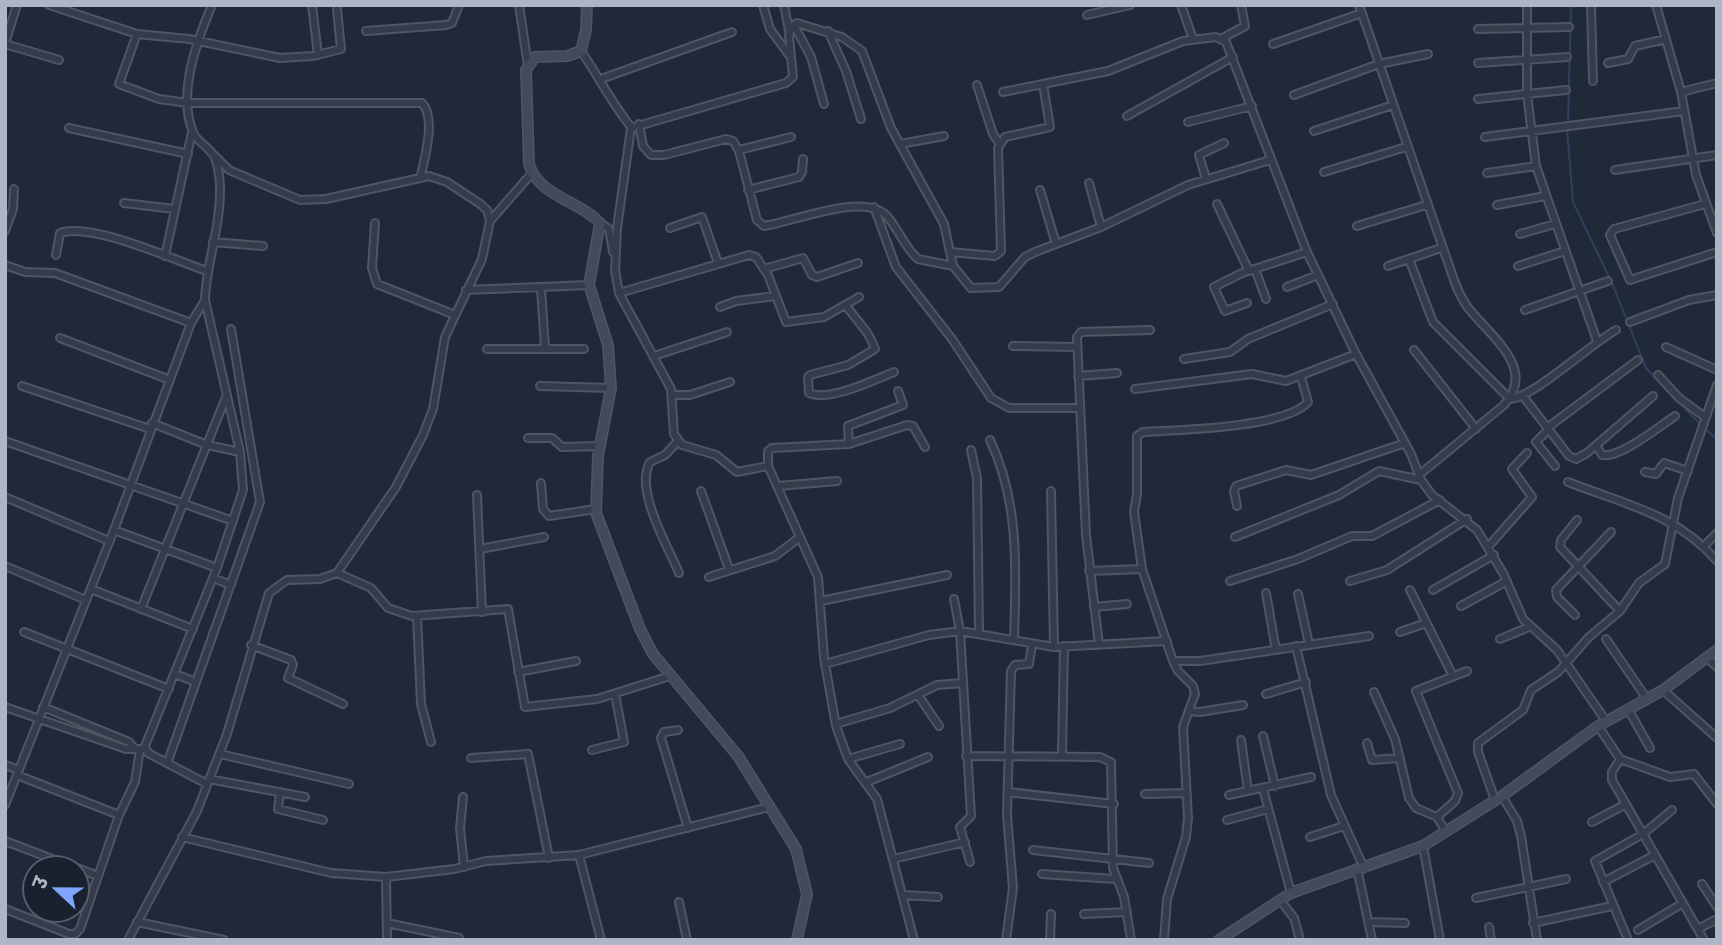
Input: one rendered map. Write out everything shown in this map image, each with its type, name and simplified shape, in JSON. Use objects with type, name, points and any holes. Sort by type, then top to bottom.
[{"type":"street","points":[[17,5],[5,43],[59,60]]},
{"type":"street","points":[[49,5],[137,34],[280,58],[318,55],[341,49],[337,9]]},
{"type":"street","points":[[164,257],[192,132],[188,103],[197,42],[212,5]]},
{"type":"street","points":[[312,5],[318,55]]},
{"type":"street","points":[[366,31],[446,25],[452,23],[459,5]]},
{"type":"street","points":[[519,5],[527,66],[532,173],[549,191],[600,223],[611,234],[619,293],[672,395],[671,424],[678,442],[716,455],[737,472],[768,466]]},
{"type":"street","points":[[587,5],[582,51],[601,79],[609,100],[631,127],[618,218],[615,272]]},
{"type":"street","points":[[763,5],[770,29],[791,57]]},
{"type":"street","points":[[784,5],[792,28],[811,57],[824,104]]},
{"type":"street","points":[[1087,15],[1130,5]]},
{"type":"street","points":[[1181,5],[1193,39]]},
{"type":"street","points":[[1003,92],[1108,71],[1193,39],[1221,39],[1245,26],[1241,5]]},
{"type":"street","points":[[1527,5],[1527,94],[1536,166],[1597,341]]},
{"type":"street","points":[[1591,5],[1593,81]]},
{"type":"street","points":[[1656,5],[1681,92],[1693,160],[1705,204],[1717,232]]},
{"type":"street","points":[[1273,44],[1360,9],[1441,248],[1466,305],[1501,343],[1513,364],[1515,375],[1510,399]]},
{"type":"street","points":[[792,28],[807,24],[842,37],[862,51],[900,144],[944,223],[953,266],[971,288],[999,287],[1025,257],[1101,227],[1206,179],[1270,160]]},
{"type":"street","points":[[1479,29],[1569,27]]},
{"type":"street","points":[[631,127],[664,120],[786,83],[793,77],[792,28]]},
{"type":"street","points":[[828,31],[846,71],[861,119]]},
{"type":"street","points":[[601,79],[732,32]]},
{"type":"street","points":[[137,34],[119,84],[159,99],[188,103],[422,103],[427,110],[428,149],[421,175]]},
{"type":"street","points":[[1221,39],[1233,57],[1307,252],[1356,354],[1405,443],[1420,478],[1440,500],[1466,519],[1494,555],[1529,626],[1548,641],[1567,664],[1620,760],[1670,777],[1694,774],[1717,804]]},
{"type":"street","points":[[1608,63],[1628,59],[1634,46],[1666,39]]},
{"type":"street","points":[[527,66],[535,57],[567,56],[582,51]]},
{"type":"street","points":[[1294,95],[1379,64],[1428,54]]},
{"type":"street","points":[[1127,116],[1233,57]]},
{"type":"street","points":[[1478,63],[1567,57]]},
{"type":"street","points":[[1681,92],[1717,83]]},
{"type":"street","points":[[950,252],[995,256],[1001,251],[999,143],[993,134],[977,85]]},
{"type":"street","points":[[999,143],[1005,138],[1050,127],[1043,85]]},
{"type":"street","points":[[1478,99],[1566,90]]},
{"type":"street","points":[[1314,131],[1392,105]]},
{"type":"street","points":[[1188,122],[1252,106]]},
{"type":"street","points":[[1485,137],[1684,111]]},
{"type":"street","points":[[639,124],[643,146],[651,155],[664,155],[726,139],[733,141],[739,150],[757,220],[764,226],[856,206],[874,207],[886,215],[918,259],[953,266]]},
{"type":"street","points":[[69,128],[188,154]]},
{"type":"street","points":[[128,940],[182,837],[220,754],[251,645],[272,587],[287,580],[320,579],[337,573],[396,487],[423,435],[433,409],[445,337],[482,258],[490,221],[487,210],[464,192],[436,178],[421,175],[326,199],[300,200],[229,170],[192,132]]},
{"type":"street","points":[[900,144],[944,136]]},
{"type":"street","points":[[739,150],[791,138]]},
{"type":"street","points":[[1206,179],[1199,155],[1224,143]]},
{"type":"street","points":[[1324,172],[1406,147]]},
{"type":"street","points":[[214,155],[220,188],[205,300],[240,452],[243,490],[217,568],[222,582]]},
{"type":"street","points":[[1615,170],[1717,155]]},
{"type":"street","points":[[748,190],[799,177],[803,172],[803,159]]},
{"type":"street","points":[[1487,173],[1536,166]]},
{"type":"street","points":[[490,221],[532,173]]},
{"type":"street","points":[[1089,183],[1101,227]]},
{"type":"street","points":[[5,231],[13,209],[14,189]]},
{"type":"street","points":[[1040,190],[1056,244]]},
{"type":"street","points":[[1497,205],[1545,196]]},
{"type":"street","points":[[124,203],[174,209]]},
{"type":"street","points":[[1217,204],[1266,299]]},
{"type":"street","points":[[1705,204],[1614,229],[1610,235],[1630,279],[1717,253]]},
{"type":"street","points":[[1357,226],[1426,205]]},
{"type":"street","points":[[874,207],[896,267],[952,339],[991,398],[1009,408],[1080,408]]},
{"type":"street","points":[[670,228],[702,217],[718,263]]},
{"type":"street","points":[[375,223],[372,268],[377,284],[455,315]]},
{"type":"street","points":[[600,223],[589,285],[608,345],[611,388],[600,446],[596,509],[640,629],[670,677],[738,756],[796,849],[806,881],[805,908],[797,940]]},
{"type":"street","points":[[1520,234],[1555,224]]},
{"type":"street","points":[[56,255],[61,233],[69,231],[108,236],[207,271]]},
{"type":"street","points":[[213,242],[263,246]]},
{"type":"street","points":[[1388,266],[1441,248]]},
{"type":"street","points":[[1518,266],[1565,251]]},
{"type":"street","points":[[1247,303],[1225,311],[1214,287],[1252,270],[1307,252]]},
{"type":"street","points":[[619,293],[718,263],[753,256],[764,269],[783,319],[790,324],[824,317],[859,297]]},
{"type":"street","points":[[764,269],[803,258],[812,275],[817,277],[858,262]]},
{"type":"street","points":[[1409,259],[1433,322],[1510,399]]},
{"type":"street","points":[[5,265],[25,272],[55,273],[191,323]]},
{"type":"street","points":[[1287,287],[1318,275]]},
{"type":"street","points":[[1525,310],[1608,281]]},
{"type":"street","points":[[466,290],[589,285]]},
{"type":"street","points":[[541,289],[545,348]]},
{"type":"street","points":[[1630,322],[1689,300],[1717,295]]},
{"type":"street","points":[[720,307],[736,301],[775,296]]},
{"type":"street","points":[[5,805],[114,530],[191,323],[205,300]]},
{"type":"street","points":[[1184,359],[1230,352],[1248,339],[1333,304]]},
{"type":"street","points":[[846,305],[855,320],[862,323],[876,349],[848,365],[810,375],[809,393],[814,395],[843,391],[894,372]]},
{"type":"street","points":[[5,908],[75,934],[80,929],[119,816],[135,782],[140,749],[169,689],[185,678],[222,582],[260,502],[231,329]]},
{"type":"street","points":[[1099,645],[1089,571],[1077,337],[1081,332],[1150,330]]},
{"type":"street","points":[[1236,537],[1339,495],[1379,471],[1399,477],[1420,478],[1510,399],[1523,396],[1616,330]]},
{"type":"street","points":[[654,356],[727,332]]},
{"type":"street","points":[[60,338],[170,380]]},
{"type":"street","points":[[1013,346],[1077,347]]},
{"type":"street","points":[[1666,347],[1717,370]]},
{"type":"street","points":[[487,349],[584,349]]},
{"type":"street","points":[[1414,350],[1476,429]]},
{"type":"street","points":[[1135,389],[1252,374],[1279,382],[1306,375],[1356,354]]},
{"type":"street","points":[[1555,466],[1536,442],[1548,429],[1638,360]]},
{"type":"street","points":[[1078,376],[1117,373]]},
{"type":"street","points":[[1164,940],[1167,899],[1186,837],[1183,727],[1195,694],[1193,686],[1173,662],[1142,569],[1134,512],[1139,433],[1232,425],[1286,413],[1308,402],[1306,375]]},
{"type":"street","points":[[1658,375],[1679,398],[1704,419]]},
{"type":"street","points":[[672,395],[690,395],[730,382]]},
{"type":"street","points":[[1536,940],[1520,828],[1498,798],[1477,745],[1523,710],[1533,688],[1567,664],[1589,637],[1620,611],[1639,583],[1665,564],[1673,522],[1717,385]]},
{"type":"street","points":[[22,386],[207,445],[240,452]]},
{"type":"street","points":[[540,386],[611,388]]},
{"type":"street","points":[[849,444],[848,426],[903,405],[898,391]]},
{"type":"street","points":[[141,609],[226,395]]},
{"type":"street","points":[[1523,396],[1572,458],[1580,457],[1596,445],[1653,396]]},
{"type":"street","points":[[1596,445],[1602,455],[1608,456],[1640,440],[1675,416]]},
{"type":"street","points":[[914,940],[877,799],[848,759],[836,724],[825,664],[818,577],[768,466],[768,451],[772,448],[849,444],[907,425],[913,426],[925,447]]},
{"type":"street","points":[[528,438],[552,438],[562,447],[600,446]]},
{"type":"street","points":[[990,440],[1006,484],[1014,538],[1014,640]]},
{"type":"street","points":[[5,441],[183,502],[233,522]]},
{"type":"street","points":[[678,442],[665,455],[650,462],[647,477],[648,501],[680,573]]},
{"type":"street","points":[[1237,506],[1234,491],[1236,486],[1286,470],[1311,475],[1405,443]]},
{"type":"street","points":[[971,450],[977,478],[979,632]]},
{"type":"street","points":[[1488,547],[1532,497],[1513,471],[1527,453]]},
{"type":"street","points":[[1645,472],[1656,474],[1664,463],[1688,471]]},
{"type":"street","points":[[778,486],[837,481]]},
{"type":"street","points":[[1568,482],[1673,522],[1704,546],[1717,561]]},
{"type":"street","points":[[541,483],[543,509],[549,516],[596,509]]},
{"type":"street","points":[[701,491],[730,569]]},
{"type":"street","points":[[1051,491],[1054,647]]},
{"type":"street","points":[[477,495],[482,612]]},
{"type":"street","points":[[5,497],[109,541]]},
{"type":"street","points":[[1230,581],[1298,559],[1352,536],[1372,536],[1409,519],[1440,500]]},
{"type":"street","points":[[1350,581],[1387,570],[1466,519]]},
{"type":"street","points":[[1577,520],[1559,545],[1620,611]]},
{"type":"street","points":[[114,530],[217,568]]},
{"type":"street","points":[[1575,615],[1555,593],[1611,532]]},
{"type":"street","points":[[1704,546],[1717,533]]},
{"type":"street","points":[[480,549],[544,537]]},
{"type":"street","points":[[709,577],[781,553],[800,537]]},
{"type":"street","points":[[1433,590],[1494,555]]},
{"type":"street","points":[[5,566],[86,600]]},
{"type":"street","points":[[1089,571],[1142,569]]},
{"type":"street","points":[[337,573],[371,588],[388,608],[417,616],[482,612],[502,608],[510,611],[522,703],[529,709],[615,694],[670,677]]},
{"type":"street","points":[[821,601],[947,575]]},
{"type":"street","points":[[1461,606],[1507,581]]},
{"type":"street","points":[[168,761],[192,629],[222,582]]},
{"type":"street","points":[[91,589],[192,629]]},
{"type":"street","points":[[1410,590],[1453,676]]},
{"type":"street","points":[[1266,593],[1276,650]]},
{"type":"street","points":[[1298,594],[1309,644]]},
{"type":"street","points":[[954,599],[960,631],[971,816],[970,821],[961,825],[970,862]]},
{"type":"street","points":[[1094,607],[1127,604]]},
{"type":"street","points":[[417,616],[421,704],[431,741]]},
{"type":"street","points":[[1400,632],[1426,623]]},
{"type":"street","points":[[1500,639],[1529,626]]},
{"type":"street","points":[[825,664],[929,635],[960,631],[979,632],[1032,645],[1054,647],[1167,641]]},
{"type":"street","points":[[24,632],[169,689]]},
{"type":"street","points":[[1173,662],[1200,661],[1369,636]]},
{"type":"street","points":[[1606,639],[1647,699]]},
{"type":"street","points":[[251,645],[292,661],[288,678],[343,704]]},
{"type":"street","points":[[1006,940],[1013,888],[1008,842],[1011,671],[1015,665],[1029,664],[1032,645]]},
{"type":"street","points":[[1062,755],[1064,646]]},
{"type":"street","points":[[1296,646],[1325,774],[1360,867],[1373,940]]},
{"type":"street","points":[[1219,940],[1232,937],[1291,893],[1423,846],[1498,798],[1602,724],[1663,690],[1717,650]]},
{"type":"street","points":[[1706,657],[1717,667]]},
{"type":"street","points":[[518,672],[576,661]]},
{"type":"street","points":[[1437,817],[1455,801],[1458,793],[1416,691],[1467,671]]},
{"type":"street","points":[[1266,694],[1306,682]]},
{"type":"street","points":[[836,724],[890,708],[937,685],[963,683]]},
{"type":"street","points":[[1663,690],[1717,738]]},
{"type":"street","points":[[1374,692],[1413,805],[1437,817],[1446,832]]},
{"type":"street","points":[[592,750],[624,742],[615,694]]},
{"type":"street","points":[[918,695],[939,726]]},
{"type":"street","points":[[1189,711],[1243,705]]},
{"type":"street","points":[[5,707],[126,749],[140,749]]},
{"type":"street","points":[[43,707],[129,742],[208,781],[305,797]]},
{"type":"street","points":[[1628,709],[1650,748]]},
{"type":"street","points":[[678,730],[664,732],[661,738],[688,828]]},
{"type":"street","points":[[1264,737],[1275,786]]},
{"type":"street","points":[[1241,740],[1248,792]]},
{"type":"street","points":[[1367,743],[1372,760],[1399,758]]},
{"type":"street","points":[[848,759],[900,744]]},
{"type":"street","points":[[220,754],[349,784]]},
{"type":"street","points":[[471,758],[528,754],[549,858]]},
{"type":"street","points":[[966,755],[1062,755],[1100,757],[1111,762],[1115,879],[1124,897],[1130,940]]},
{"type":"street","points":[[867,782],[928,757]]},
{"type":"street","points":[[1620,760],[1611,776],[1702,939]]},
{"type":"street","points":[[5,765],[119,816]]},
{"type":"street","points":[[1229,794],[1311,777]]},
{"type":"street","points":[[1263,789],[1291,893]]},
{"type":"street","points":[[280,792],[278,809],[323,820]]},
{"type":"street","points":[[1008,792],[1114,804]]},
{"type":"street","points":[[1145,794],[1185,793]]},
{"type":"street","points":[[463,797],[460,828],[464,867]]},
{"type":"street","points":[[1592,822],[1626,804]]},
{"type":"street","points":[[182,837],[331,873],[386,877],[486,862],[579,855],[769,807]]},
{"type":"street","points":[[1227,820],[1268,809]]},
{"type":"street","points":[[1629,940],[1602,882],[1597,859],[1643,834],[1672,810]]},
{"type":"street","points":[[1310,837],[1344,827]]},
{"type":"street","points":[[5,841],[40,854]]},
{"type":"street","points":[[892,859],[965,842]]},
{"type":"street","points":[[1423,846],[1440,940]]},
{"type":"street","points":[[1032,850],[1149,863]]},
{"type":"street","points":[[579,855],[601,940]]},
{"type":"street","points":[[1602,882],[1655,855]]},
{"type":"street","points":[[91,873],[98,876]]},
{"type":"street","points":[[1042,874],[1115,879]]},
{"type":"street","points":[[386,877],[387,940]]},
{"type":"street","points":[[1476,898],[1566,879]]},
{"type":"street","points":[[1702,884],[1717,906]]},
{"type":"street","points":[[903,895],[938,897]]},
{"type":"street","points":[[1280,900],[1294,918],[1300,940]]},
{"type":"street","points":[[679,902],[687,940]]},
{"type":"street","points":[[1638,930],[1683,903]]},
{"type":"street","points":[[1534,923],[1612,906]]},
{"type":"street","points":[[1084,914],[1127,912]]},
{"type":"street","points":[[1050,940],[1051,915]]},
{"type":"street","points":[[1698,929],[1717,919]]},
{"type":"street","points":[[137,922],[224,940]]},
{"type":"street","points":[[1369,922],[1405,923]]},
{"type":"street","points":[[387,923],[459,938]]},
{"type":"street","points":[[1489,927],[1491,940]]},
{"type":"waterway","points":[[1568,123],[1571,5]]},
{"type":"waterway","points":[[1567,129],[1573,202],[1612,283],[1646,368],[1701,425]]},
{"type":"waterway","points":[[1705,429],[1717,439]]}]
